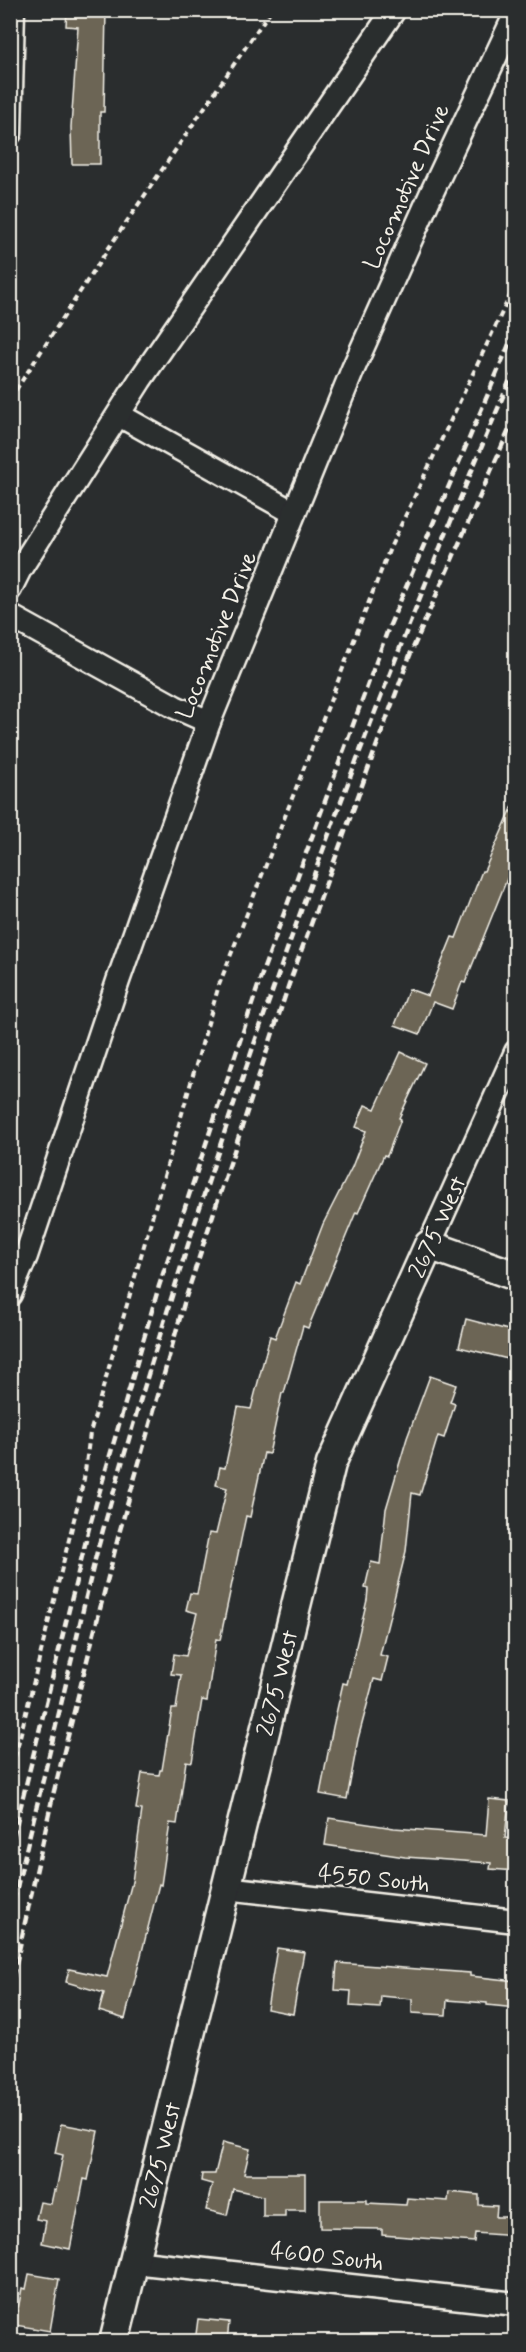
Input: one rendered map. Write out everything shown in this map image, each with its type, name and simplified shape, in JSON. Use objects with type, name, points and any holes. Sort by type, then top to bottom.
[{"type":"street","points":[[10,133],[13,10]]},
{"type":"street","points":[[10,589],[20,569],[119,415],[394,10]]},
{"type":"street","name":"Locomotive Drive","points":[[10,1294],[26,1256],[122,970],[209,722],[353,369],[432,192],[516,13]]},
{"type":"street","points":[[119,415],[294,513]]},
{"type":"street","points":[[10,616],[175,707],[209,722]]},
{"type":"street","name":"2675 West","points":[[114,2342],[331,1464],[516,1052]]},
{"type":"street","points":[[429,1245],[516,1276]]},
{"type":"street","name":"4550 South","points":[[226,1888],[516,1921]]},
{"type":"street","name":"4600 South","points":[[133,2262],[516,2304]]},
{"type":"path","points":[[10,399],[108,249],[271,10]]},
{"type":"path","points":[[10,1777],[84,1479],[90,1433],[219,985],[390,548],[516,283]]},
{"type":"building","points":[[67,10],[106,10],[104,112],[100,112],[100,164],[72,164],[71,127],[78,27],[66,26]]},
{"type":"building","points":[[516,799],[516,871],[511,869],[465,983],[462,982],[452,1009],[433,1002],[420,1034],[395,1025],[409,989],[428,996],[452,937],[456,938],[482,871],[484,871]]},
{"type":"building","points":[[401,1052],[425,1063],[399,1118],[401,1119],[387,1156],[384,1155],[358,1213],[356,1212],[308,1328],[303,1326],[284,1393],[282,1393],[269,1454],[264,1453],[250,1517],[246,1516],[220,1640],[216,1639],[207,1701],[202,1700],[192,1762],[186,1761],[177,1824],[170,1823],[161,1885],[159,1884],[125,2019],[99,2011],[104,1993],[66,1982],[69,1969],[107,1977],[132,1882],[142,1810],[136,1809],[142,1773],[159,1775],[162,1770],[172,1709],[176,1709],[181,1675],[171,1674],[174,1654],[186,1656],[197,1613],[186,1610],[190,1593],[197,1594],[209,1533],[216,1534],[227,1488],[216,1485],[220,1467],[225,1468],[238,1407],[251,1409],[270,1336],[275,1338],[296,1282],[300,1284],[323,1224],[352,1167],[366,1131],[356,1127],[365,1105],[375,1109]]},
{"type":"building","points":[[466,1319],[516,1332],[516,1345],[512,1360],[459,1347]]},
{"type":"building","points":[[430,1376],[456,1385],[450,1402],[455,1404],[444,1438],[438,1436],[420,1495],[412,1493],[406,1551],[380,1655],[388,1657],[382,1681],[374,1679],[358,1739],[347,1799],[320,1794],[343,1683],[347,1684],[367,1600],[368,1589],[365,1588],[371,1562],[380,1564],[386,1509],[407,1438]]},
{"type":"building","points":[[489,1799],[509,1801],[505,1838],[516,1839],[516,1871],[490,1869],[491,1863],[405,1857],[325,1845],[329,1818],[394,1828],[486,1835]]},
{"type":"building","points":[[277,1948],[304,1952],[293,2014],[267,2009]]},
{"type":"building","points":[[337,1963],[470,1973],[470,1976],[516,1981],[516,2008],[447,2000],[446,2015],[412,2013],[412,1999],[381,1996],[380,2008],[350,2006],[351,1991],[335,1990]]},
{"type":"building","points":[[61,2124],[98,2131],[88,2180],[84,2179],[70,2249],[42,2243],[46,2221],[36,2219],[40,2202],[51,2204],[54,2190],[56,2191],[63,2155],[55,2153]]},
{"type":"building","points":[[223,2142],[250,2149],[244,2174],[305,2174],[305,2210],[285,2210],[285,2216],[263,2216],[263,2196],[233,2189],[227,2215],[206,2210],[212,2184],[201,2181],[202,2174],[215,2174]]},
{"type":"building","points":[[449,2192],[479,2195],[479,2205],[497,2206],[496,2217],[516,2217],[516,2236],[475,2233],[474,2242],[382,2235],[382,2229],[320,2228],[320,2200],[367,2200],[367,2203],[406,2205],[407,2198],[448,2201]]},
{"type":"building","points":[[29,2274],[59,2279],[50,2331],[15,2325],[22,2288],[26,2289]]},
{"type":"building","points":[[198,2319],[229,2322],[227,2342],[195,2342]]},
{"type":"railway","points":[[10,1850],[89,1528],[159,1286],[264,968],[387,632],[516,328]]},
{"type":"railway","points":[[10,1915],[98,1548],[187,1247],[287,950],[341,802],[455,510],[516,366]]},
{"type":"railway","points":[[10,1991],[53,1795],[120,1530],[185,1300],[289,984],[410,655],[516,414]]}]
